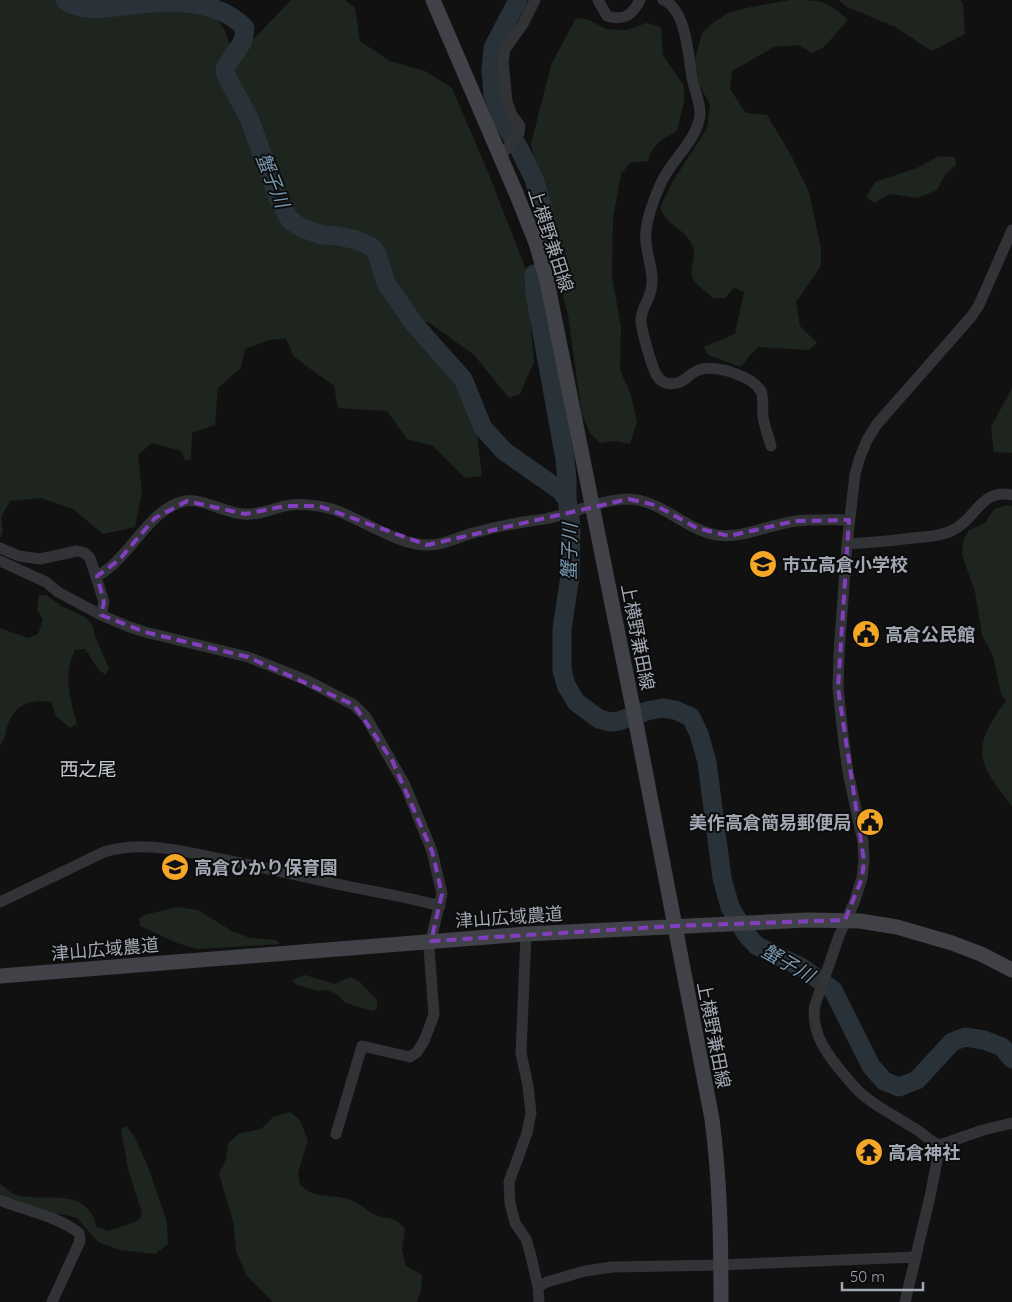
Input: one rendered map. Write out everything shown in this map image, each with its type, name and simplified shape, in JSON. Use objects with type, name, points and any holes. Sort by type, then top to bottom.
[{"type":"main road","name":"上横野兼田線","points":[[434,0],[503,152],[536,243],[547,281],[635,716],[712,1119],[717,1160],[721,1302]]},
{"type":"main road","name":"津山広域農道","points":[[0,976],[526,934],[807,920],[846,920],[877,923],[924,934],[981,954],[1012,970]]},
{"type":"street","points":[[503,152],[519,133],[520,126],[512,115],[507,102],[503,60],[505,49],[523,24],[534,0]]},
{"type":"street","points":[[598,0],[607,16],[614,18],[626,17],[634,12],[640,0]]},
{"type":"street","points":[[663,0],[671,4],[686,35],[692,80],[700,113],[692,135],[661,183],[647,224],[646,240],[652,277],[651,290],[640,320],[644,337],[657,378],[666,384],[678,383],[698,370],[707,368],[725,370],[754,383],[762,392],[763,416],[772,446]]},
{"type":"street","points":[[1012,230],[979,305],[971,317],[877,424],[867,440],[855,474],[840,621],[838,688],[847,763],[863,842],[864,861],[862,878],[854,903],[820,990],[814,1013],[816,1032],[829,1056],[855,1087],[866,1098],[920,1131],[934,1143],[940,1145],[982,1130],[1012,1122]]},
{"type":"street","points":[[847,544],[870,543],[944,533],[963,525],[978,505],[988,498],[997,494],[1012,494]]},
{"type":"street","points":[[97,576],[119,560],[155,518],[166,510],[187,501],[196,501],[230,512],[245,514],[267,512],[294,505],[319,506],[344,513],[407,541],[427,546],[514,523],[561,515],[610,501],[629,499],[656,505],[697,528],[715,535],[728,536],[795,521],[817,519],[849,520]]},
{"type":"street","points":[[0,548],[19,556],[40,559],[77,551],[85,553],[90,558],[97,576],[104,602],[101,616]]},
{"type":"street","points":[[0,561],[46,582],[58,592],[101,616],[145,632],[248,657],[306,680],[354,705],[366,718],[405,785],[432,851],[442,894],[429,948],[434,1015],[424,1041],[417,1052],[410,1057],[362,1046],[336,1134]]},
{"type":"street","points":[[0,902],[104,852],[120,847],[144,846],[184,852],[402,896],[440,906]]},
{"type":"street","points":[[526,934],[521,1053],[532,1113],[527,1133],[509,1182],[510,1203],[515,1223],[526,1240],[538,1287],[539,1302]]},
{"type":"street","points":[[905,1302],[932,1192],[940,1145]]},
{"type":"street","points":[[0,1200],[56,1220],[79,1233],[80,1241],[52,1302]]},
{"type":"street","points":[[538,1287],[547,1282],[612,1267],[721,1265],[916,1257]]},
{"type":"highlighted area","points":[[629,499],[655,505],[697,528],[729,536],[795,521],[849,520],[838,688],[864,861],[862,878],[845,920],[674,926],[431,941],[442,894],[432,851],[392,760],[354,705],[248,657],[145,632],[101,615],[104,602],[97,576],[119,560],[155,518],[187,501],[245,514],[285,506],[319,506],[427,545]]},
{"type":"shaded area","points":[[0,0],[61,0],[71,8],[105,12],[140,8],[185,8],[214,14],[225,31],[230,46],[249,44],[291,0],[345,0],[355,8],[360,41],[390,61],[425,71],[452,88],[488,172],[526,270],[534,362],[520,394],[509,398],[474,355],[428,322],[412,331],[447,369],[461,389],[476,427],[482,476],[465,478],[433,446],[407,439],[387,411],[338,408],[334,386],[293,356],[286,338],[270,340],[245,349],[241,368],[218,388],[215,425],[192,433],[191,460],[185,460],[181,451],[152,443],[138,455],[142,492],[135,527],[103,534],[73,509],[41,498],[10,501],[1,517],[3,532],[0,538]]},
{"type":"shaded area","points":[[790,0],[823,2],[834,8],[848,20],[824,47],[812,53],[798,45],[774,47],[732,71],[730,89],[746,113],[767,115],[791,155],[809,192],[821,248],[821,266],[796,302],[800,326],[817,343],[809,350],[759,347],[741,367],[708,355],[704,347],[735,334],[744,292],[734,288],[725,298],[713,298],[697,284],[692,275],[694,249],[689,239],[667,219],[660,207],[672,183],[707,128],[710,105],[699,84],[695,60],[702,33],[728,13]]},
{"type":"shaded area","points":[[839,0],[960,0],[963,4],[965,34],[932,51],[895,27],[845,6]]},
{"type":"shaded area","points":[[576,18],[587,19],[606,29],[627,30],[646,23],[661,27],[663,55],[684,86],[684,102],[677,131],[655,146],[648,161],[630,163],[621,174],[613,219],[612,276],[621,327],[620,370],[631,395],[637,422],[630,444],[615,441],[600,443],[590,433],[582,415],[568,315],[554,263],[552,226],[546,195],[534,160],[531,144],[551,65]]},
{"type":"shaded area","points":[[939,156],[955,157],[956,165],[945,175],[937,190],[918,198],[890,194],[874,203],[866,197],[875,182],[917,168]]},
{"type":"shaded area","points":[[1012,388],[1012,453],[994,452],[991,427]]},
{"type":"shaded area","points":[[1008,505],[1012,506],[1012,806],[991,778],[982,755],[987,731],[994,717],[1006,701],[1001,694],[993,656],[982,635],[975,591],[962,555],[963,541],[969,530],[985,523],[994,509]]},
{"type":"shaded area","points":[[39,595],[46,595],[63,607],[85,617],[92,624],[95,636],[109,668],[106,675],[99,670],[85,649],[75,650],[69,668],[69,687],[77,724],[70,728],[56,716],[51,702],[28,703],[13,715],[6,730],[4,740],[0,745],[0,628],[28,638],[38,634],[43,620],[37,609]]},
{"type":"shaded area","points":[[177,907],[198,910],[232,931],[250,938],[276,940],[280,944],[197,949],[177,943],[140,926],[139,919],[144,915]]},
{"type":"shaded area","points":[[305,975],[335,984],[350,977],[359,981],[377,1000],[377,1009],[371,1011],[346,1003],[335,993],[326,990],[318,991],[297,985],[292,980]]},
{"type":"shaded area","points":[[290,1112],[300,1120],[308,1141],[298,1173],[300,1185],[316,1194],[350,1199],[369,1212],[394,1219],[405,1228],[402,1250],[406,1266],[422,1275],[421,1291],[417,1302],[273,1302],[247,1276],[236,1251],[233,1221],[219,1174],[226,1159],[228,1144],[238,1134],[261,1129],[273,1117]]},
{"type":"shaded area","points":[[126,1126],[134,1136],[147,1164],[167,1222],[168,1244],[155,1254],[120,1250],[98,1242],[77,1218],[49,1213],[0,1195],[0,1184],[16,1195],[76,1201],[91,1213],[97,1227],[109,1231],[139,1220],[142,1213],[128,1169],[121,1129]]},
{"type":"waterway","name":"蟹子川","points":[[65,0],[72,5],[91,8],[112,8],[168,2],[196,4],[223,12],[245,28],[243,41],[225,68],[226,75],[249,118],[278,198],[290,220],[302,228],[322,235],[357,240],[372,247],[377,254],[386,283],[415,325],[463,379],[483,428],[504,451],[561,491],[567,499],[571,526],[570,576],[562,629],[562,670],[566,685],[576,702],[599,719],[610,722],[662,708],[675,710],[691,717],[699,734],[707,762],[722,878],[730,907],[746,934],[757,946],[801,967],[833,990],[871,1066],[884,1081],[899,1087],[917,1080],[952,1042],[965,1037],[984,1040],[1002,1047],[1012,1059]]},
{"type":"waterway","points":[[518,0],[493,48],[491,71],[493,95],[504,123],[534,179],[546,219],[545,241]]},
{"type":"waterway","points":[[534,274],[535,294],[565,459],[567,499]]},
{"type":"place","name":"市立高倉小学校","points":[[763,564]]},
{"type":"place","name":"高倉公民館","points":[[866,634]]},
{"type":"place","name":"美作高倉簡易郵便局","points":[[870,822]]},
{"type":"place","name":"高倉ひかり保育園","points":[[175,867]]},
{"type":"place","name":"高倉神社","points":[[869,1152]]},
{"type":"district","name":"西之尾","points":[[88,769]]}]
